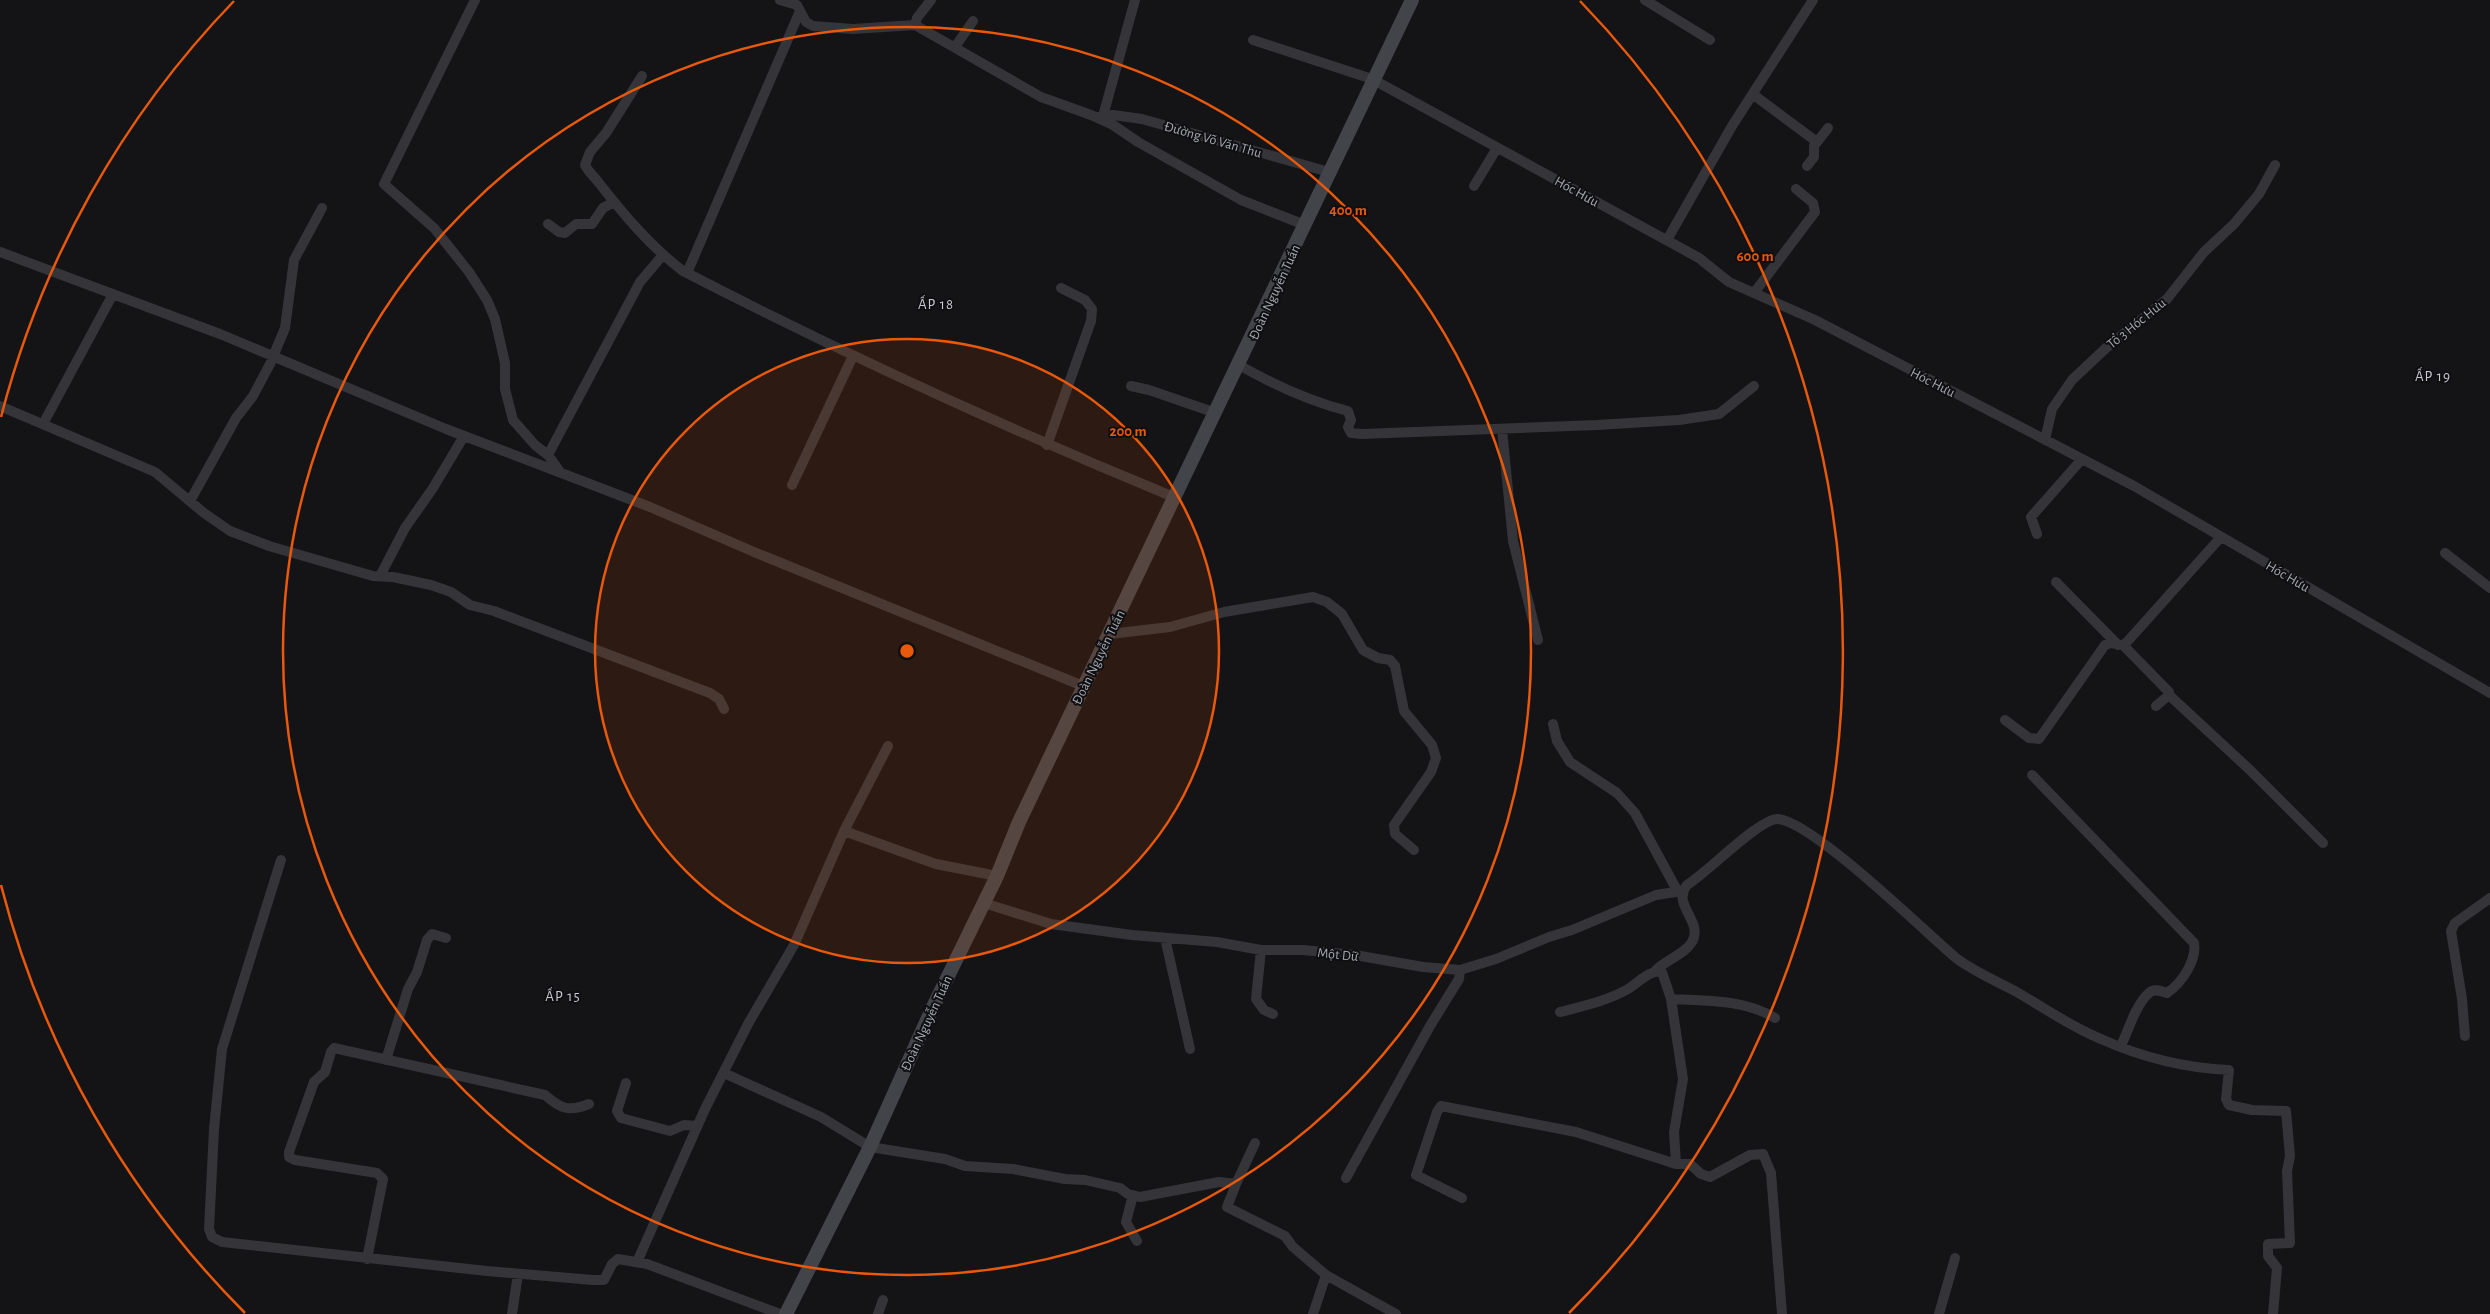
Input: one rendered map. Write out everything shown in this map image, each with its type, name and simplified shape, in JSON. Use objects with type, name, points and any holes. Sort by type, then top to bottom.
[{"type":"main road","name":"Đoàn Nguyễn Tuấn","points":[[785,1314],[870,1146],[932,1009],[997,876],[1019,822],[1083,686],[1176,498],[1372,80],[1412,0]]},
{"type":"street","points":[[475,0],[384,184],[434,228],[469,272],[487,300],[494,319],[505,363],[505,389],[513,420],[534,446],[548,455],[560,473]]},
{"type":"street","points":[[780,0],[797,5],[806,22],[813,26],[831,28],[915,25],[1041,97],[1099,116],[1241,200],[1305,225]]},
{"type":"street","points":[[915,25],[917,18],[931,0]]},
{"type":"street","points":[[1099,116],[1134,0]]},
{"type":"street","points":[[1645,0],[1710,40]]},
{"type":"street","points":[[1667,240],[1732,126],[1754,95],[1813,0]]},
{"type":"street","points":[[687,273],[794,21],[800,11]]},
{"type":"street","points":[[954,47],[973,21]]},
{"type":"street","name":"Hóc Hưu","points":[[1253,40],[1372,80],[1699,258],[1729,282],[1815,320],[2082,459],[2490,693]]},
{"type":"street","points":[[642,76],[606,133],[590,152],[585,165],[589,174],[598,180],[614,202],[662,256],[687,273],[853,356],[1048,445],[1176,498]]},
{"type":"street","points":[[1754,95],[1817,142]]},
{"type":"street","name":"Đường Võ Văn Thu","points":[[1099,116],[1113,115],[1142,119],[1177,127],[1329,172]]},
{"type":"street","points":[[1807,166],[1814,157],[1817,142],[1828,128]]},
{"type":"street","points":[[1474,186],[1497,148]]},
{"type":"street","name":"Tổ 3 Hóc Hưu","points":[[2045,440],[2052,409],[2072,380],[2106,348],[2167,298],[2204,252],[2240,217],[2259,194],[2276,165]]},
{"type":"street","points":[[1754,293],[1815,212],[1813,203],[1796,189]]},
{"type":"street","points":[[548,224],[559,232],[565,233],[576,224],[592,224],[603,208],[614,202]]},
{"type":"street","points":[[190,501],[236,418],[245,408],[263,379],[285,328],[294,260],[322,208]]},
{"type":"street","points":[[0,252],[273,356],[464,436],[650,507],[754,552],[1083,686]]},
{"type":"street","points":[[548,455],[640,282],[662,256]]},
{"type":"street","points":[[1048,445],[1091,321],[1092,308],[1085,300],[1061,288]]},
{"type":"street","points":[[43,424],[113,294]]},
{"type":"street","points":[[792,485],[853,356]]},
{"type":"street","points":[[1239,365],[1280,388],[1318,403],[1348,411],[1351,420],[1348,427],[1351,433],[1597,425],[1720,414],[1754,386]]},
{"type":"street","points":[[1131,386],[1149,390],[1216,413]]},
{"type":"street","points":[[0,406],[155,472],[230,531],[308,558],[451,592],[470,605],[494,611],[710,693],[719,699],[724,709]]},
{"type":"street","points":[[1502,429],[1513,541],[1538,640]]},
{"type":"street","points":[[380,576],[406,528],[433,488],[464,436]]},
{"type":"street","points":[[2037,534],[2031,518],[2082,459]]},
{"type":"street","points":[[2121,645],[2221,537]]},
{"type":"street","points":[[2445,553],[2490,588]]},
{"type":"street","points":[[2056,582],[2323,843]]},
{"type":"street","points":[[1110,634],[1170,627],[1224,612],[1313,597],[1335,607],[1350,624],[1363,650],[1378,658],[1390,660],[1395,666],[1404,711],[1432,745],[1436,758],[1431,772],[1394,825],[1395,834],[1414,850]]},
{"type":"street","points":[[2005,720],[2028,738],[2039,739],[2105,645],[2112,643],[2121,645]]},
{"type":"street","points":[[2156,706],[2170,695]]},
{"type":"street","points":[[1553,724],[1557,742],[1570,762],[1617,793],[1635,813],[1680,892],[1693,922],[1695,936],[1688,947],[1665,961],[1656,970],[1626,990],[1604,1000],[1560,1012]]},
{"type":"street","points":[[637,1262],[697,1126],[748,1024],[794,945],[844,831],[888,746]]},
{"type":"street","points":[[2032,775],[2194,943],[2196,954],[2176,987],[2167,993],[2158,990],[2149,993],[2134,1016],[2121,1046]]},
{"type":"street","points":[[1680,892],[1729,852],[1737,842],[1770,820],[1779,819],[1798,825],[1824,843],[1958,959],[2101,1039],[2184,1067],[2229,1070],[2226,1099],[2228,1105],[2252,1110],[2286,1111],[2290,1156],[2287,1171],[2290,1242],[2268,1244],[2268,1256],[2277,1268],[2273,1314]]},
{"type":"street","points":[[844,831],[936,864],[997,876]]},
{"type":"street","points":[[281,860],[222,1049],[214,1129],[209,1229],[212,1237],[222,1242],[367,1258],[518,1274],[604,1280],[612,1264],[618,1259],[637,1262],[785,1314]]},
{"type":"street","name":"Một Dữ","points":[[984,903],[1052,924],[1165,938],[1217,942],[1261,950],[1303,950],[1355,955],[1423,967],[1460,970],[1496,959],[1549,937],[1572,930],[1656,895],[1680,892]]},
{"type":"street","points":[[2465,1036],[2462,999],[2451,930],[2455,924],[2490,898]]},
{"type":"street","points":[[386,1060],[408,989],[417,972],[427,940],[432,934],[446,938]]},
{"type":"street","points":[[1165,938],[1190,1049]]},
{"type":"street","points":[[1261,950],[1256,999],[1260,1006],[1273,1014]]},
{"type":"street","points":[[1346,1178],[1430,1026],[1459,979],[1460,970]]},
{"type":"street","points":[[1656,970],[1662,972],[1671,999],[1683,1079],[1674,1132],[1676,1164]]},
{"type":"street","points":[[1671,999],[1730,1002],[1753,1008],[1775,1018]]},
{"type":"street","points":[[367,1258],[383,1179],[377,1173],[295,1160],[289,1157],[288,1152],[314,1082],[325,1072],[334,1048],[545,1095],[558,1107],[566,1110],[589,1104]]},
{"type":"street","points":[[724,1073],[821,1118],[870,1146],[945,1159],[965,1166],[1013,1169],[1065,1179],[1085,1180],[1120,1188],[1133,1195],[1150,1196],[1220,1182],[1236,1184]]},
{"type":"street","points":[[626,1083],[617,1111],[621,1118],[670,1131],[684,1124],[697,1126]]},
{"type":"street","points":[[1462,1198],[1416,1175],[1437,1112],[1441,1106],[1576,1132],[1676,1164],[1690,1164],[1700,1174],[1710,1177],[1750,1155],[1763,1154],[1771,1173],[1782,1314]]},
{"type":"street","points":[[1255,1144],[1227,1208],[1285,1236],[1293,1247],[1326,1275],[1396,1314]]},
{"type":"street","points":[[1133,1195],[1126,1222],[1137,1241]]},
{"type":"street","points":[[1939,1314],[1956,1258]]},
{"type":"street","points":[[512,1314],[518,1274]]},
{"type":"street","points":[[1314,1314],[1326,1275]]},
{"type":"street","points":[[878,1314],[883,1300]]},
{"type":"district","name":"ẤP 18","points":[[936,304]]},
{"type":"district","name":"ẤP 19","points":[[2433,376]]},
{"type":"district","name":"ẤP 15","points":[[563,996]]}]
